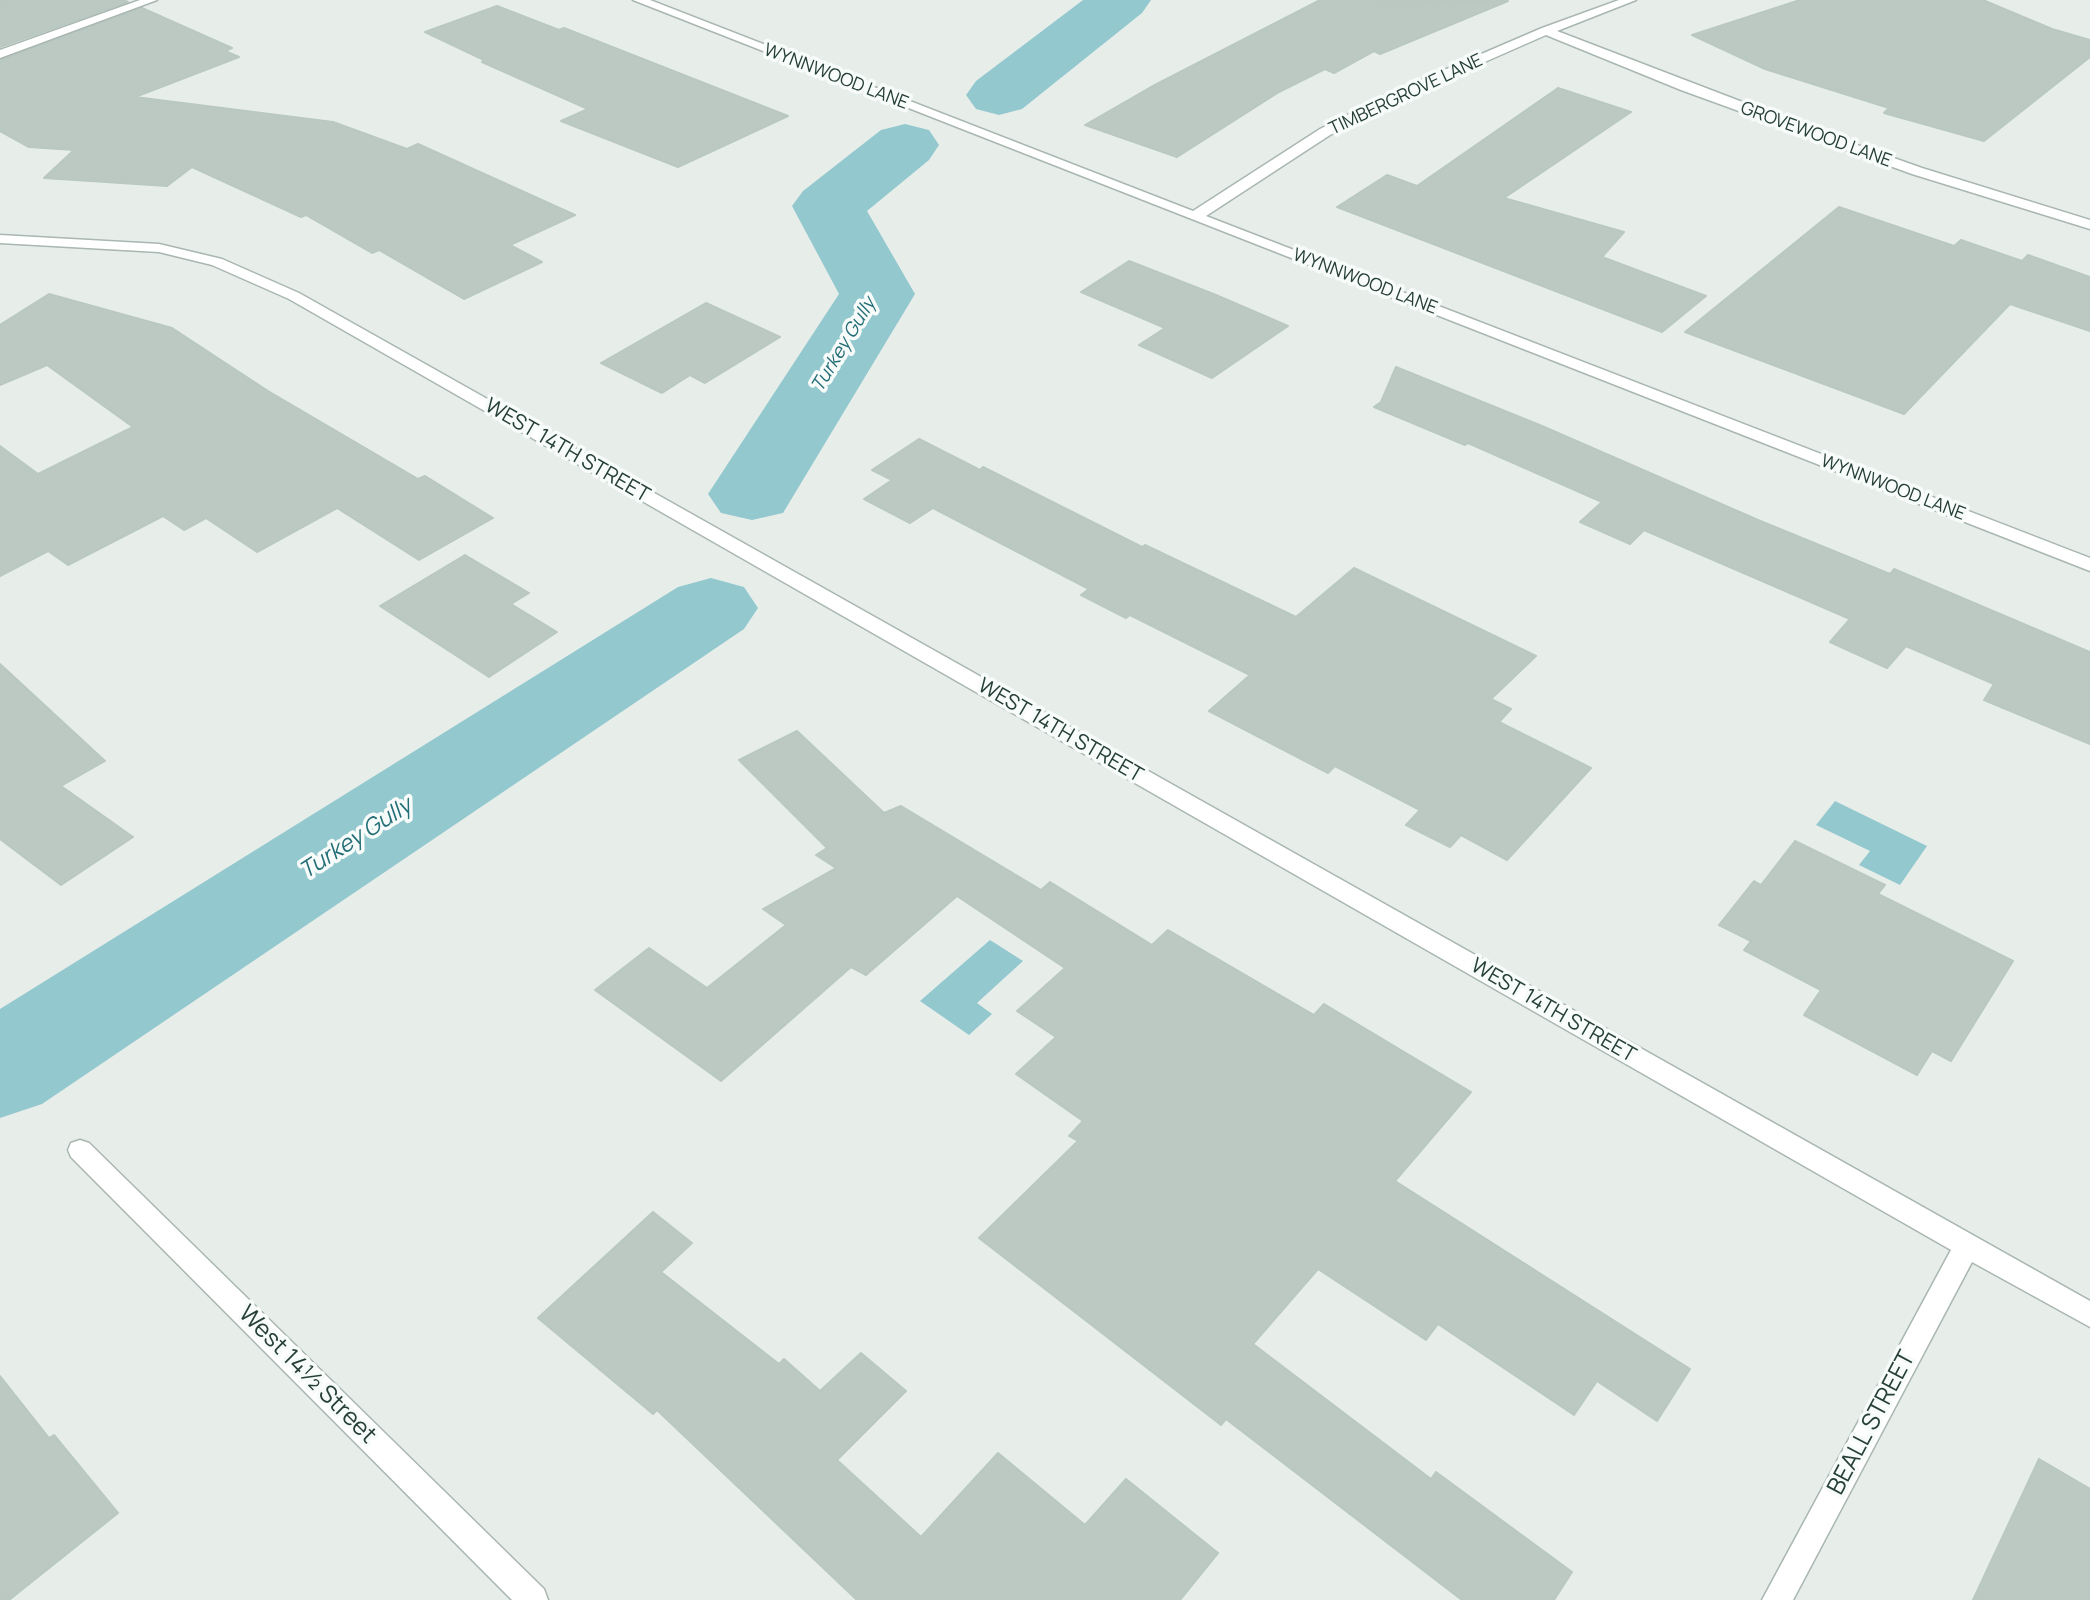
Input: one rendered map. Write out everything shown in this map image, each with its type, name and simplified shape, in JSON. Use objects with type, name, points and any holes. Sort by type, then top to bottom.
[{"type":"street","points":[[0,54],[151,0]]},
{"type":"street","name":"WYNNWOOD LANE","points":[[639,0],[2090,565]]},
{"type":"street","name":"TIMBERGROVE LANE","points":[[1195,216],[1336,127],[1391,98],[1546,31],[1630,0]]},
{"type":"street","name":"GROVEWOOD LANE","points":[[1546,31],[1686,88],[1813,134],[1917,171],[2090,225]]},
{"type":"street","name":"WEST 14TH STREET","points":[[0,239],[159,248],[217,262],[294,296],[2090,1315]]},
{"type":"street","name":"West 14½ Street","points":[[80,1150],[533,1600]]},
{"type":"street","name":"BEALL STREET","points":[[1777,1600],[1968,1245]]},
{"type":"water","points":[[1835,801],[1927,846],[1900,885],[1859,865],[1870,851],[1816,825]]},
{"type":"water","points":[[990,940],[1023,961],[977,1003],[992,1014],[969,1035],[920,1001]]},
{"type":"building","points":[[0,0],[124,0],[128,2],[0,47]]},
{"type":"building","points":[[1320,0],[1508,1],[1380,54],[1374,51],[1334,73],[1325,69],[1279,92],[1177,157],[1085,125],[1151,87]]},
{"type":"building","points":[[1800,0],[1983,0],[2052,29],[2090,40],[2090,57],[1984,141],[1884,113],[1889,108],[1765,69],[1692,35]]},
{"type":"building","points":[[497,6],[559,30],[564,28],[788,116],[678,167],[561,121],[588,109],[482,62],[484,60],[425,32]]},
{"type":"building","points":[[142,8],[232,48],[225,51],[239,57],[135,97],[333,122],[407,149],[418,144],[575,215],[510,245],[542,262],[464,299],[379,250],[372,253],[306,215],[301,217],[192,167],[167,186],[44,178],[74,150],[29,147],[0,131],[0,60]]},
{"type":"building","points":[[1558,88],[1631,112],[1504,198],[1624,232],[1602,257],[1706,296],[1662,332],[1337,207],[1387,175],[1417,186]]},
{"type":"building","points":[[1839,207],[1954,246],[1961,240],[2022,261],[2028,255],[2090,277],[2090,331],[2010,304],[1904,414],[1685,332]]},
{"type":"building","points":[[1129,261],[1288,326],[1212,378],[1139,345],[1165,328],[1081,292]]},
{"type":"building","points":[[49,294],[172,328],[268,391],[418,479],[425,476],[493,518],[419,560],[337,508],[257,552],[206,518],[184,530],[163,516],[68,565],[48,551],[0,576],[0,446],[38,474],[133,427],[47,365],[0,385],[0,325]]},
{"type":"building","points":[[706,303],[780,337],[705,383],[690,375],[662,393],[601,363]]},
{"type":"building","points":[[1396,367],[1542,426],[1758,520],[1890,574],[1894,569],[2090,652],[2090,744],[1984,700],[1994,684],[1906,646],[1887,668],[1830,642],[1850,619],[1644,530],[1630,544],[1580,522],[1602,502],[1468,443],[1465,445],[1374,407],[1381,402]]},
{"type":"building","points":[[919,439],[980,470],[983,467],[1142,547],[1145,545],[1296,617],[1354,568],[1536,656],[1491,699],[1511,709],[1499,722],[1591,768],[1507,860],[1461,835],[1450,847],[1406,825],[1420,810],[1335,766],[1328,773],[1209,711],[1250,675],[1130,615],[1126,618],[1081,595],[1089,589],[933,508],[910,523],[864,499],[892,480],[872,470]]},
{"type":"building","points":[[465,555],[529,593],[511,604],[557,632],[489,677],[380,606]]},
{"type":"building","points":[[0,664],[105,761],[61,786],[133,837],[61,885],[0,839]]},
{"type":"building","points":[[797,731],[884,813],[901,806],[1041,890],[1050,882],[1152,945],[1168,930],[1314,1015],[1324,1004],[1471,1092],[1395,1181],[1690,1369],[1657,1421],[1597,1381],[1574,1415],[1438,1324],[1426,1340],[1318,1269],[1253,1344],[1431,1479],[1436,1472],[1572,1572],[1554,1600],[1462,1600],[1226,1419],[1221,1425],[979,1238],[1078,1141],[1069,1136],[1083,1121],[1016,1074],[1056,1037],[1017,1011],[1065,968],[957,896],[866,975],[851,967],[721,1081],[595,990],[649,948],[707,988],[786,925],[763,909],[836,868],[816,855],[827,848],[739,760]]},
{"type":"building","points":[[1795,841],[1885,885],[1878,894],[2013,961],[1951,1061],[1932,1051],[1917,1075],[1804,1015],[1821,990],[1744,950],[1751,941],[1719,925],[1754,881],[1761,885]]},
{"type":"building","points":[[653,1212],[692,1243],[661,1272],[779,1364],[784,1359],[820,1391],[861,1353],[906,1391],[837,1460],[921,1537],[998,1453],[1085,1525],[1126,1479],[1218,1553],[1180,1600],[857,1600],[657,1410],[653,1414],[538,1318]]},
{"type":"building","points":[[0,1376],[49,1438],[54,1435],[118,1513],[9,1600],[0,1600]]},
{"type":"building","points":[[2039,1459],[2090,1489],[2090,1600],[1973,1600]]},
{"type":"waterway","name":"Turkey Gully","points":[[999,95],[1121,0]]},
{"type":"waterway","name":"Turkey Gully","points":[[752,494],[877,294],[828,206],[905,145]]},
{"type":"waterway","name":"Turkey Gully","points":[[0,1070],[711,608]]}]
